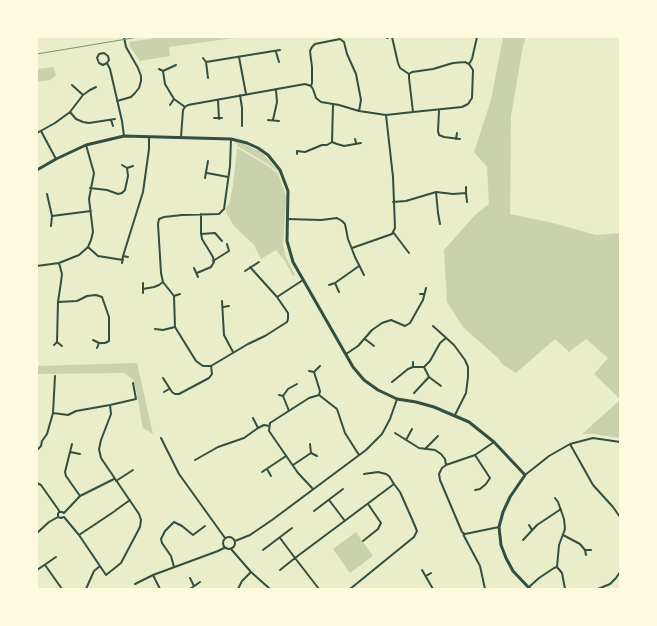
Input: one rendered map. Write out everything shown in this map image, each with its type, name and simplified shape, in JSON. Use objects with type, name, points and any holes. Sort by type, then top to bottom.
[{"type":"street","points":[[117,101],[131,97],[139,88],[141,81],[138,68],[126,47],[124,37]]},
{"type":"street","points":[[389,37],[400,68],[409,74]]},
{"type":"street","points":[[470,64],[477,37]]},
{"type":"street","points":[[359,111],[361,100],[356,74],[347,54],[344,42],[340,39],[315,44],[310,51],[312,67],[311,86],[317,100],[359,111],[386,115],[462,107],[468,104],[472,98],[473,70],[470,64],[465,62],[453,63],[433,69],[412,72],[409,74]]},
{"type":"street","points":[[206,62],[276,52],[280,50]]},
{"type":"street","points":[[276,52],[279,62]]},
{"type":"street","points":[[107,63],[103,65],[98,63],[97,58],[99,54],[104,53],[107,55],[109,60],[107,63],[110,69],[124,136]]},
{"type":"street","points":[[239,57],[246,94]]},
{"type":"street","points":[[203,58],[206,62],[208,78]]},
{"type":"street","points":[[163,71],[176,65]]},
{"type":"street","points":[[159,69],[163,71]]},
{"type":"street","points":[[163,71],[165,84],[174,99],[185,107]]},
{"type":"street","points":[[409,74],[413,112]]},
{"type":"street","points":[[181,137],[183,110],[188,105],[305,84],[311,86]]},
{"type":"street","points":[[72,85],[83,95]]},
{"type":"street","points":[[37,133],[55,123],[70,112],[83,95],[96,87]]},
{"type":"street","points":[[273,120],[277,102],[276,90]]},
{"type":"street","points":[[240,95],[242,126]]},
{"type":"street","points":[[170,105],[174,99]]},
{"type":"street","points":[[214,118],[220,118],[218,100]]},
{"type":"street","points":[[332,142],[333,104]]},
{"type":"street","points":[[439,110],[439,135],[460,139]]},
{"type":"street","points":[[70,112],[76,119],[89,123],[115,119]]},
{"type":"street","points":[[352,248],[392,234],[395,228],[393,177],[386,115]]},
{"type":"street","points":[[111,120],[113,126]]},
{"type":"street","points":[[268,120],[279,121]]},
{"type":"street","points":[[41,131],[56,159]]},
{"type":"street","points":[[456,138],[457,133]]},
{"type":"street","points":[[37,170],[86,145],[124,136],[231,139],[247,143],[258,148],[268,155],[277,165],[288,191],[288,246],[293,262],[353,367],[364,380],[378,390],[397,399],[434,407],[469,422],[494,442],[525,475]]},
{"type":"street","points":[[88,247],[98,256],[106,256],[122,261],[143,192],[149,154],[149,137]]},
{"type":"street","points":[[231,139],[224,209],[219,214],[164,217],[160,219],[158,224],[161,273],[163,282],[174,296],[175,327],[196,361],[203,366],[211,366],[287,322],[288,313],[277,297],[250,267]]},
{"type":"street","points":[[355,139],[356,144]]},
{"type":"street","points":[[332,142],[344,146],[362,143]]},
{"type":"street","points":[[297,147],[297,152],[305,152],[332,142]]},
{"type":"street","points":[[37,266],[58,263],[79,255],[88,247],[91,240],[93,232],[89,199],[94,173],[86,145]]},
{"type":"street","points":[[205,178],[208,162]]},
{"type":"street","points":[[122,165],[127,168],[133,166]]},
{"type":"street","points":[[90,188],[107,190],[118,194],[122,193],[125,190],[128,176],[127,168]]},
{"type":"street","points":[[207,173],[228,177]]},
{"type":"street","points":[[466,187],[467,202]]},
{"type":"street","points":[[394,202],[406,201],[436,192],[453,194],[466,193]]},
{"type":"street","points":[[436,192],[440,224]]},
{"type":"street","points":[[47,194],[52,216],[51,226]]},
{"type":"street","points":[[52,216],[91,211]]},
{"type":"street","points":[[201,214],[201,234],[205,246],[214,260]]},
{"type":"street","points":[[287,219],[321,220],[337,218],[342,221],[345,224],[348,239],[364,275]]},
{"type":"street","points":[[393,232],[409,253]]},
{"type":"street","points":[[201,234],[215,233],[222,241]]},
{"type":"street","points":[[197,273],[210,268],[214,260],[229,251],[227,244]]},
{"type":"street","points":[[123,256],[128,257]]},
{"type":"street","points":[[245,271],[259,262]]},
{"type":"street","points":[[54,345],[57,342],[58,302],[62,274],[58,263]]},
{"type":"street","points":[[329,285],[335,283],[359,266]]},
{"type":"street","points":[[194,268],[198,277]]},
{"type":"street","points":[[277,297],[303,280]]},
{"type":"street","points":[[143,289],[154,287],[163,282]]},
{"type":"street","points":[[142,283],[143,293]]},
{"type":"street","points":[[335,283],[339,292]]},
{"type":"street","points":[[346,354],[358,346],[372,330],[386,321],[391,320],[405,326],[410,323],[419,308],[426,288]]},
{"type":"street","points":[[174,296],[180,294]]},
{"type":"street","points":[[58,302],[77,301],[87,296],[96,295],[102,297],[109,317],[110,340],[105,344],[93,340]]},
{"type":"street","points":[[222,301],[224,334],[234,352]]},
{"type":"street","points":[[223,307],[229,306]]},
{"type":"street","points":[[433,326],[459,352],[468,368],[466,394],[455,415]]},
{"type":"street","points":[[155,329],[164,331],[175,327]]},
{"type":"street","points":[[364,338],[374,346]]},
{"type":"street","points":[[392,382],[404,371],[413,367],[424,367],[430,361],[440,343],[446,338]]},
{"type":"street","points":[[57,342],[62,346]]},
{"type":"street","points":[[97,348],[99,343]]},
{"type":"street","points":[[412,362],[413,367]]},
{"type":"street","points":[[163,378],[169,389],[175,394],[179,394],[209,378],[212,374],[211,366]]},
{"type":"street","points":[[314,372],[320,366]]},
{"type":"street","points":[[424,367],[429,377],[441,386]]},
{"type":"street","points":[[309,371],[314,372]]},
{"type":"street","points":[[314,372],[320,391],[318,395]]},
{"type":"street","points":[[37,450],[41,446],[42,441],[47,434],[53,413],[55,376]]},
{"type":"street","points":[[414,393],[429,377]]},
{"type":"street","points":[[53,413],[68,415],[76,411],[136,399],[133,382]]},
{"type":"street","points":[[283,396],[288,389],[297,384]]},
{"type":"street","points":[[164,392],[169,389]]},
{"type":"street","points":[[318,395],[337,409],[345,433],[358,455]]},
{"type":"street","points":[[313,489],[286,456],[269,431],[269,426],[270,423],[309,398],[318,395]]},
{"type":"street","points":[[283,396],[289,411]]},
{"type":"street","points":[[235,541],[250,535],[366,450],[382,434],[390,419],[397,399]]},
{"type":"street","points":[[110,404],[111,414],[102,440],[100,458],[130,500],[141,517],[140,527],[121,563],[106,575],[79,535],[64,517],[64,513],[80,496],[114,478]]},
{"type":"street","points":[[253,418],[258,428]]},
{"type":"street","points":[[195,460],[218,447],[244,438],[258,428],[269,426]]},
{"type":"street","points":[[406,440],[412,429]]},
{"type":"street","points":[[395,433],[419,448],[436,450],[445,459],[446,465]]},
{"type":"street","points":[[425,449],[438,436]]},
{"type":"street","points":[[161,438],[179,474],[225,538]]},
{"type":"street","points":[[557,567],[539,578],[529,588],[513,571],[501,545],[500,527],[503,512],[510,497],[525,475],[549,456],[570,444],[593,438],[620,442]]},
{"type":"street","points":[[485,589],[480,566],[453,512],[440,480],[440,474],[442,468],[446,465],[475,455],[494,442]]},
{"type":"street","points":[[72,444],[65,472],[66,476],[80,496]]},
{"type":"street","points":[[310,444],[311,453]]},
{"type":"street","points":[[570,444],[593,485],[620,517]]},
{"type":"street","points":[[70,452],[80,454]]},
{"type":"street","points":[[293,465],[311,453]]},
{"type":"street","points":[[311,453],[317,456]]},
{"type":"street","points":[[475,455],[490,478],[480,489],[475,490]]},
{"type":"street","points":[[262,472],[286,456]]},
{"type":"street","points":[[267,469],[271,476]]},
{"type":"street","points":[[116,481],[133,470]]},
{"type":"street","points":[[350,589],[409,543],[416,532],[400,492],[390,476],[378,472],[364,474]]},
{"type":"street","points":[[37,483],[41,485],[60,512],[64,513]]},
{"type":"street","points":[[280,570],[394,484]]},
{"type":"street","points":[[314,511],[344,488]]},
{"type":"street","points":[[555,498],[559,501],[564,519],[564,535],[559,545],[557,567],[562,573],[565,589]]},
{"type":"street","points":[[79,535],[130,500]]},
{"type":"street","points":[[329,500],[345,521]]},
{"type":"street","points":[[363,541],[378,529],[381,523],[368,504]]},
{"type":"street","points":[[523,540],[537,525],[561,509]]},
{"type":"street","points":[[37,533],[58,517],[60,512]]},
{"type":"street","points":[[58,517],[64,517]]},
{"type":"street","points":[[174,567],[171,556],[162,543],[161,539],[165,531],[174,522],[182,526],[193,535],[205,526]]},
{"type":"street","points":[[529,525],[532,530]]},
{"type":"street","points":[[463,534],[500,527]]},
{"type":"street","points":[[263,550],[292,528]]},
{"type":"street","points":[[564,535],[580,544],[586,550],[591,550]]},
{"type":"street","points":[[225,538],[231,538],[235,541]]},
{"type":"street","points":[[224,548],[223,543],[225,538]]},
{"type":"street","points":[[280,538],[320,589]]},
{"type":"street","points":[[231,549],[234,547],[235,541]]},
{"type":"street","points":[[135,584],[153,575],[224,548],[228,550],[231,549],[251,572],[270,589]]},
{"type":"street","points":[[37,570],[56,557]]},
{"type":"street","points":[[45,565],[62,589]]},
{"type":"street","points":[[86,589],[94,571],[100,566]]},
{"type":"street","points":[[422,570],[434,589]]},
{"type":"street","points":[[238,589],[242,581],[251,572]]},
{"type":"street","points":[[598,589],[610,584],[620,572]]},
{"type":"street","points":[[426,576],[431,573]]},
{"type":"street","points":[[153,575],[160,589]]},
{"type":"street","points":[[190,578],[194,586]]},
{"type":"street","points":[[190,589],[200,582]]},
{"type":"green space","points":[[162,37],[241,37],[169,47],[170,56],[140,61],[130,47],[129,42]]},
{"type":"green space","points":[[503,37],[526,37],[523,46],[511,116],[510,214],[553,223],[596,235],[620,233],[620,399],[594,374],[608,358],[586,339],[569,352],[555,339],[516,373],[502,364],[498,358],[463,327],[447,302],[444,250],[475,215],[489,204],[487,167],[474,152],[491,100]]},
{"type":"green space","points":[[54,67],[56,76],[50,80],[37,82],[37,69]]},
{"type":"green space","points":[[234,142],[244,144],[261,152],[280,174],[268,164],[237,146]]},
{"type":"green space","points":[[237,148],[268,166],[278,174],[286,196],[283,244],[285,255],[295,275],[293,276],[285,261],[276,250],[261,259],[254,245],[234,226],[227,214],[225,209],[229,204],[233,186]]},
{"type":"green space","points":[[137,363],[153,434],[143,428],[135,385],[132,379],[124,373],[37,374],[37,366]]},
{"type":"green space","points":[[620,400],[620,436],[618,438],[593,434],[582,434]]},
{"type":"green space","points":[[356,532],[373,556],[350,573],[333,549]]},
{"type":"railway","points":[[37,54],[139,37]]}]
